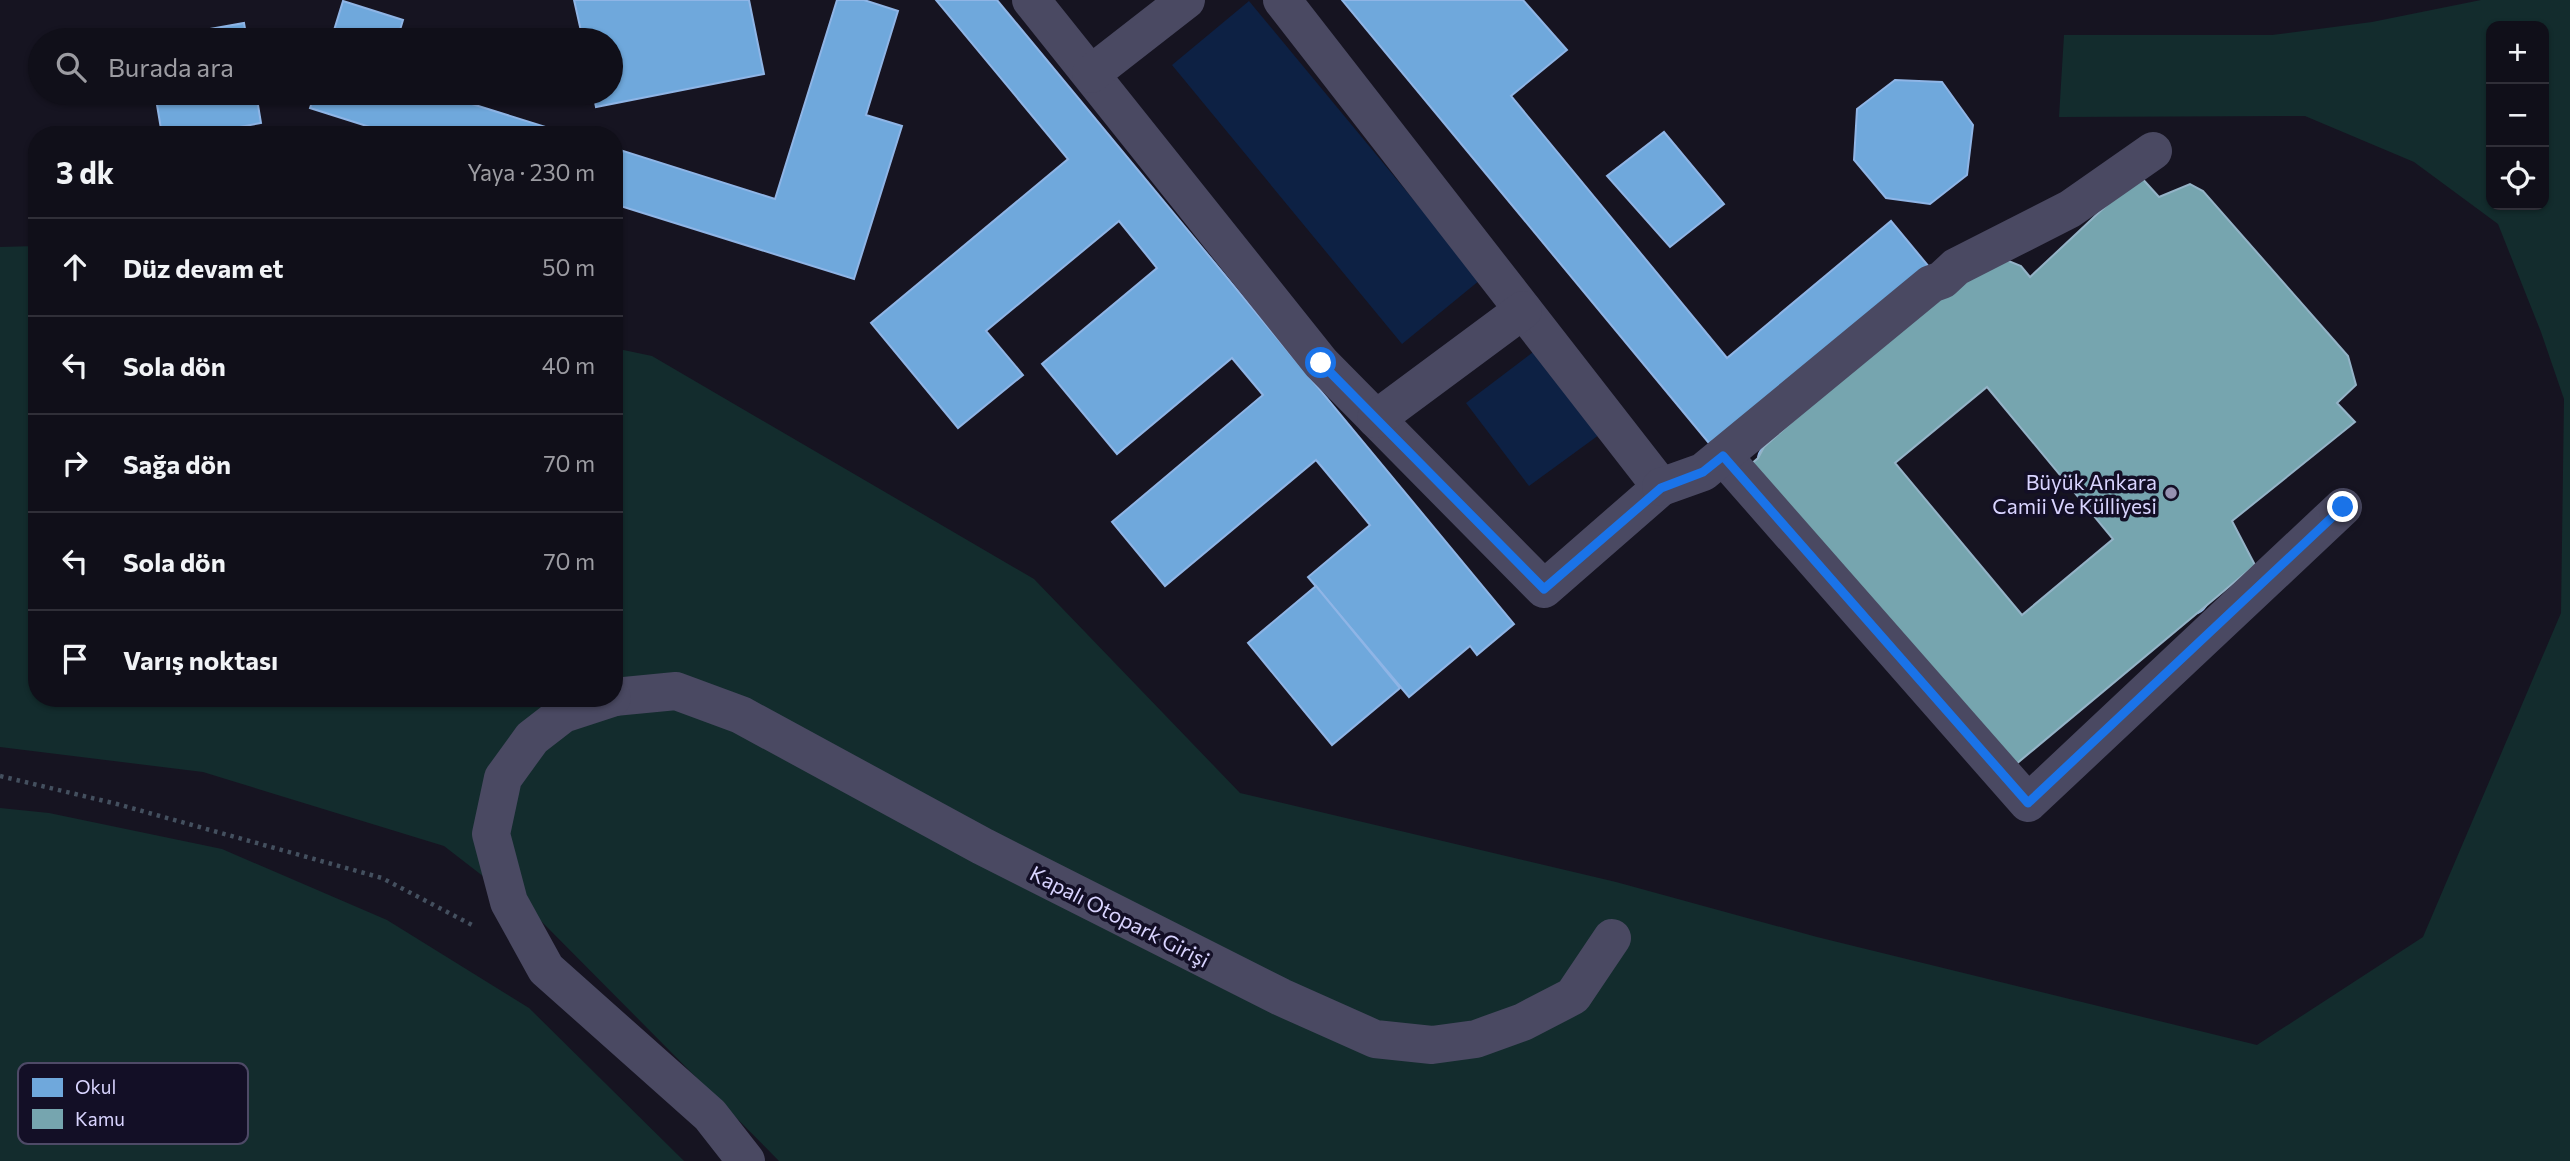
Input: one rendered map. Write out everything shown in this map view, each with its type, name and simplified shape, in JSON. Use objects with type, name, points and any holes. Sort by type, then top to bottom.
[{"type":"street","points":[[1031,0],[1321,363],[1544,589],[1661,488],[1703,472],[1931,284],[1942,280],[1956,267],[2070,209],[2153,151]]},
{"type":"street","points":[[1091,74],[1186,0]]},
{"type":"street","points":[[1282,0],[1661,488]]},
{"type":"street","points":[[1376,419],[1523,310]]},
{"type":"street","points":[[1723,456],[2028,803],[2343,507]]},
{"type":"street","name":"Kapalı Otopark Girişi","points":[[623,697],[676,691],[741,716],[982,846],[1282,997],[1375,1040],[1432,1045],[1476,1039],[1523,1022],[1573,996],[1612,939]]},
{"type":"street","name":"Kapalı Otopark Girişi","points":[[585,707],[563,714],[533,738],[503,778],[491,834],[509,902],[545,969],[710,1115],[746,1161]]},
{"type":"path","points":[[0,776],[117,804],[382,878],[480,929]]},
{"type":"green space","points":[[2481,0],[2570,0],[2570,1161],[779,1161],[540,920],[444,846],[203,772],[0,747],[0,247],[28,246],[28,707],[623,707],[623,350],[652,356],[1034,579],[1240,793],[1616,882],[1817,937],[2257,1045],[2423,937],[2561,613],[2564,399],[2541,332],[2498,224],[2414,162],[2305,116],[2059,117],[2064,35],[2272,35],[2372,22]]},
{"type":"green space","points":[[0,808],[49,813],[222,849],[387,920],[529,1008],[684,1161],[0,1161]]},
{"type":"water","points":[[1249,1],[1480,280],[1402,344],[1172,65]]},
{"type":"water","points":[[1541,346],[1603,432],[1529,486],[1466,403]]},
{"type":"building: Okul","points":[[574,0],[749,0],[764,74],[623,102],[623,28],[580,28]]},
{"type":"building: Okul","points":[[837,0],[864,0],[898,11],[866,115],[902,126],[854,279],[623,207],[623,151],[775,199]]},
{"type":"building: Okul","points":[[936,0],[997,0],[1514,624],[1477,655],[1470,646],[1409,697],[1308,577],[1370,525],[1316,460],[1165,586],[1112,522],[1263,395],[1232,358],[1117,454],[1042,364],[1157,268],[1119,221],[986,331],[1023,375],[958,428],[871,323],[1068,159]]},
{"type":"building: Okul","points":[[1342,0],[1523,0],[1567,50],[1511,96],[1727,358],[1891,221],[1935,274],[1718,454]]},
{"type":"building: Okul","points":[[343,1],[403,20],[401,28],[335,28]]},
{"type":"building: Okul","points":[[244,23],[245,28],[216,28]]},
{"type":"building: Okul","points":[[1895,80],[1942,82],[1973,125],[1967,175],[1930,204],[1886,198],[1854,160],[1857,109]]},
{"type":"building: Okul","points":[[157,105],[258,105],[261,123],[244,126],[160,126]]},
{"type":"building: Okul","points":[[311,105],[475,105],[542,126],[367,126],[310,108]]},
{"type":"building: Okul","points":[[1664,132],[1724,204],[1670,247],[1607,176]]},
{"type":"building: Okul","points":[[2190,282],[2214,287],[2234,301],[2248,321],[2253,345],[2248,369],[2234,389],[2214,403],[2190,408],[2166,403],[2146,389],[2132,369],[2127,345],[2132,321],[2146,301],[2166,287]]},
{"type":"building: Okul","points":[[1958,289],[1961,300],[1951,315],[1939,317],[1925,306]]},
{"type":"building: Okul","points":[[1773,444],[1784,448],[1788,459],[1784,470],[1773,474],[1762,470],[1758,459],[1762,448]]},
{"type":"building: Okul","points":[[2192,582],[2203,587],[2208,598],[2203,609],[2192,614],[2181,609],[2176,598],[2181,587]]},
{"type":"building: Okul","points":[[1316,586],[1400,688],[1332,745],[1248,643]]},
{"type":"building: Okul","points":[[2014,737],[2021,740],[2024,747],[2021,754],[2014,757],[2007,754],[2004,747],[2007,740]]},
{"type":"building: Kamu","name":"Büyük Ankara Camii Ve Külliyesi","points":[[2139,175],[2159,197],[2190,184],[2203,191],[2348,356],[2356,385],[2337,403],[2355,422],[2232,521],[2255,565],[2015,765],[1750,465],[1764,447],[1948,281],[1994,255],[2021,266],[2030,277]],"holes":[[[1987,387],[2113,539],[2022,615],[1895,463]]]},
{"type":"place","name":"Büyük Ankara Camii Ve Külliyesi","points":[[2171,493]]},
{"type":"route","points":[[1321,363],[1544,589],[1661,488],[1703,472],[1723,456],[2028,803],[2343,507]]}]
